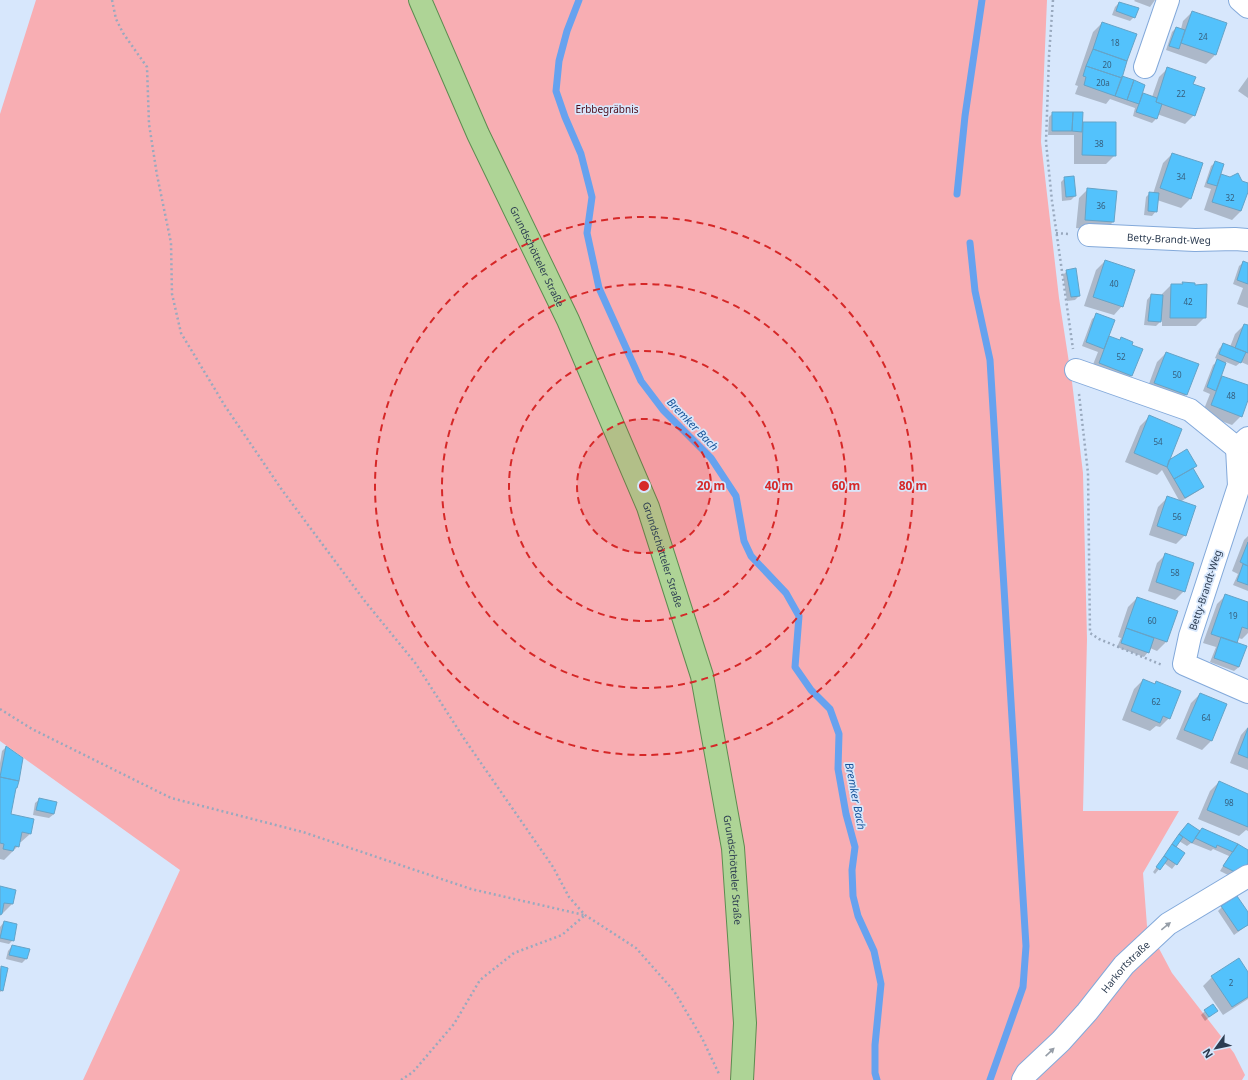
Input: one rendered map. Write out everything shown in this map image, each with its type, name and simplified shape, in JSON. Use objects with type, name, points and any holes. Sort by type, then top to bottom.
[{"type":"main road","name":"Grundschötteler Straße","points":[[420,0],[478,134],[568,320],[648,507],[702,676],[733,848],[745,1023],[742,1080]]},
{"type":"street","points":[[1145,67],[1168,0]]},
{"type":"street","points":[[1240,0],[1248,7]]},
{"type":"street","name":"Betty-Brandt-Weg","points":[[1089,235],[1195,240],[1248,240]]},
{"type":"street","name":"Betty-Brandt-Weg","points":[[1076,370],[1190,410],[1242,443],[1239,486],[1190,636],[1184,664]]},
{"type":"street","points":[[1184,664],[1248,692]]},
{"type":"street","name":"Harkortstraße","points":[[1023,1080],[1027,1073],[1077,1024],[1124,965],[1168,924],[1248,876]]},
{"type":"path","points":[[112,0],[116,19],[123,33],[147,67],[149,124],[157,175],[171,243],[172,294],[181,333],[225,406],[282,490],[364,600],[416,664],[465,740],[553,867],[569,897],[585,915],[636,948],[674,991],[702,1038],[722,1080]]},
{"type":"path","points":[[1053,0],[1049,56],[1046,142],[1052,201],[1076,370],[1088,473],[1090,633],[1098,639],[1170,668],[1184,664]]},
{"type":"path","points":[[0,709],[32,729],[171,798],[303,832],[471,889],[585,915]]},
{"type":"path","points":[[402,1080],[413,1072],[454,1024],[480,980],[514,953],[562,935],[585,915]]},
{"type":"green space","name":"Erbbegräbnis","points":[[36,0],[1047,0],[1041,142],[1059,298],[1072,382],[1083,473],[1087,639],[1083,811],[1179,811],[1143,873],[1147,926],[1172,973],[1234,1053],[1245,1075],[1242,1080],[83,1080],[180,870],[0,741],[0,114]]},
{"type":"building","points":[[1119,2],[1139,8],[1135,18],[1116,11]]},
{"type":"building","points":[[1192,11],[1227,23],[1216,55],[1181,43]]},
{"type":"building","points":[[1102,22],[1137,34],[1127,61],[1093,49]]},
{"type":"building","points":[[1176,27],[1185,30],[1179,49],[1169,46]]},
{"type":"building","points":[[1093,49],[1127,61],[1122,78],[1086,66]]},
{"type":"building","points":[[1086,66],[1122,78],[1115,96],[1084,85],[1086,77],[1083,76]]},
{"type":"building","points":[[1167,67],[1196,77],[1193,84],[1205,88],[1195,116],[1156,102]]},
{"type":"building","points":[[1122,76],[1134,80],[1127,100],[1115,96]]},
{"type":"building","points":[[1134,80],[1145,85],[1139,104],[1127,100]]},
{"type":"building","points":[[1143,93],[1157,98],[1156,102],[1162,104],[1157,119],[1136,112]]},
{"type":"building","points":[[1052,112],[1073,112],[1072,131],[1052,131]]},
{"type":"building","points":[[1073,112],[1083,112],[1082,132],[1072,131]]},
{"type":"building","points":[[1083,122],[1116,122],[1116,156],[1082,155]]},
{"type":"building","points":[[1172,153],[1203,163],[1191,199],[1160,188]]},
{"type":"building","points":[[1215,161],[1224,164],[1217,186],[1207,183]]},
{"type":"building","points":[[1238,173],[1242,181],[1248,183],[1248,192],[1241,211],[1212,202],[1221,174],[1230,177]]},
{"type":"building","points":[[1074,176],[1076,196],[1066,197],[1064,177]]},
{"type":"building","points":[[1087,188],[1117,191],[1114,222],[1085,220]]},
{"type":"building","points":[[1149,192],[1159,193],[1157,212],[1148,211]]},
{"type":"building","points":[[1105,260],[1135,270],[1123,307],[1093,297]]},
{"type":"building","points":[[1243,261],[1248,263],[1248,284],[1237,280]]},
{"type":"building","points":[[1076,268],[1080,296],[1071,297],[1066,270]]},
{"type":"building","points":[[1182,282],[1195,283],[1195,285],[1207,284],[1206,318],[1170,318],[1171,284],[1183,284]]},
{"type":"building","points":[[1151,294],[1163,295],[1161,322],[1148,321]]},
{"type":"building","points":[[1096,313],[1115,320],[1104,349],[1086,342]]},
{"type":"building","points":[[1244,324],[1248,325],[1248,353],[1235,348]]},
{"type":"building","points":[[1109,336],[1120,340],[1121,337],[1133,342],[1132,345],[1143,349],[1132,376],[1099,363]]},
{"type":"building","points":[[1223,343],[1246,352],[1241,363],[1219,354]]},
{"type":"building","points":[[1166,352],[1199,364],[1187,395],[1154,383]]},
{"type":"building","points":[[1217,359],[1226,363],[1216,391],[1207,387]]},
{"type":"building","points":[[1222,376],[1248,385],[1248,400],[1242,417],[1211,405]]},
{"type":"building","points":[[1149,415],[1182,429],[1167,467],[1134,453]]},
{"type":"building","points":[[1187,449],[1197,466],[1174,479],[1167,467],[1169,460]]},
{"type":"building","points":[[1193,468],[1204,487],[1185,498],[1174,479]]},
{"type":"building","points":[[1167,496],[1196,506],[1186,536],[1157,526]]},
{"type":"building","points":[[1248,542],[1248,566],[1240,562]]},
{"type":"building","points":[[1165,553],[1194,563],[1185,592],[1156,582]]},
{"type":"building","points":[[1243,564],[1248,566],[1248,585],[1237,581]]},
{"type":"building","points":[[1225,594],[1248,602],[1248,629],[1242,627],[1237,643],[1211,634]]},
{"type":"building","points":[[1137,597],[1178,611],[1167,642],[1126,628]]},
{"type":"building","points":[[1126,628],[1154,638],[1149,653],[1121,643]]},
{"type":"building","points":[[1221,637],[1247,646],[1239,667],[1214,658]]},
{"type":"building","points":[[1143,679],[1155,684],[1156,681],[1181,691],[1170,719],[1163,716],[1160,723],[1131,711]]},
{"type":"building","points":[[1200,693],[1227,704],[1212,741],[1184,730]]},
{"type":"building","points":[[1248,728],[1248,758],[1238,754]]},
{"type":"building","points":[[6,746],[23,758],[19,781],[0,777]]},
{"type":"building","points":[[0,777],[19,781],[16,788],[11,814],[34,819],[31,834],[22,832],[19,847],[15,846],[13,851],[3,849],[4,844],[0,843]]},
{"type":"building","points":[[1219,781],[1248,794],[1248,827],[1207,810]]},
{"type":"building","points":[[39,798],[57,802],[54,814],[36,810]]},
{"type":"building","points":[[1188,823],[1200,831],[1192,843],[1179,834]]},
{"type":"building","points":[[1202,828],[1238,844],[1233,852],[1217,845],[1216,848],[1195,838]]},
{"type":"building","points":[[1179,834],[1183,837],[1176,847],[1172,844]]},
{"type":"building","points":[[1172,844],[1185,853],[1177,865],[1164,856]]},
{"type":"building","points":[[1238,844],[1248,850],[1248,863],[1245,868],[1237,873],[1223,866]]},
{"type":"building","points":[[1164,856],[1168,859],[1160,870],[1156,867]]},
{"type":"building","points":[[0,886],[16,890],[13,904],[4,903],[2,914],[0,915]]},
{"type":"building","points":[[1237,896],[1248,912],[1248,925],[1238,931],[1221,906]]},
{"type":"building","points":[[4,921],[17,924],[14,941],[0,938]]},
{"type":"building","points":[[12,945],[30,949],[27,959],[9,955]]},
{"type":"building","points":[[1239,958],[1248,972],[1248,997],[1232,1007],[1211,976]]},
{"type":"building","points":[[1,966],[8,968],[3,991],[0,990]]},
{"type":"building","points":[[1213,1004],[1218,1011],[1209,1017],[1204,1010]]},
{"type":"waterway","name":"Bremker Bach","points":[[579,0],[567,31],[559,61],[556,91],[565,117],[581,154],[592,197],[587,233],[599,288],[641,381],[663,410],[711,458],[736,496],[744,541],[751,556],[786,593],[799,616],[795,667],[811,690],[830,709],[839,734],[838,769],[846,814],[855,847],[852,870],[853,896],[858,916],[874,951],[881,984],[875,1045],[875,1073],[877,1080]]},
{"type":"waterway","points":[[957,194],[965,116],[982,0]]},
{"type":"waterway","points":[[970,243],[975,291],[990,360],[1026,946],[1023,987],[990,1080]]}]
